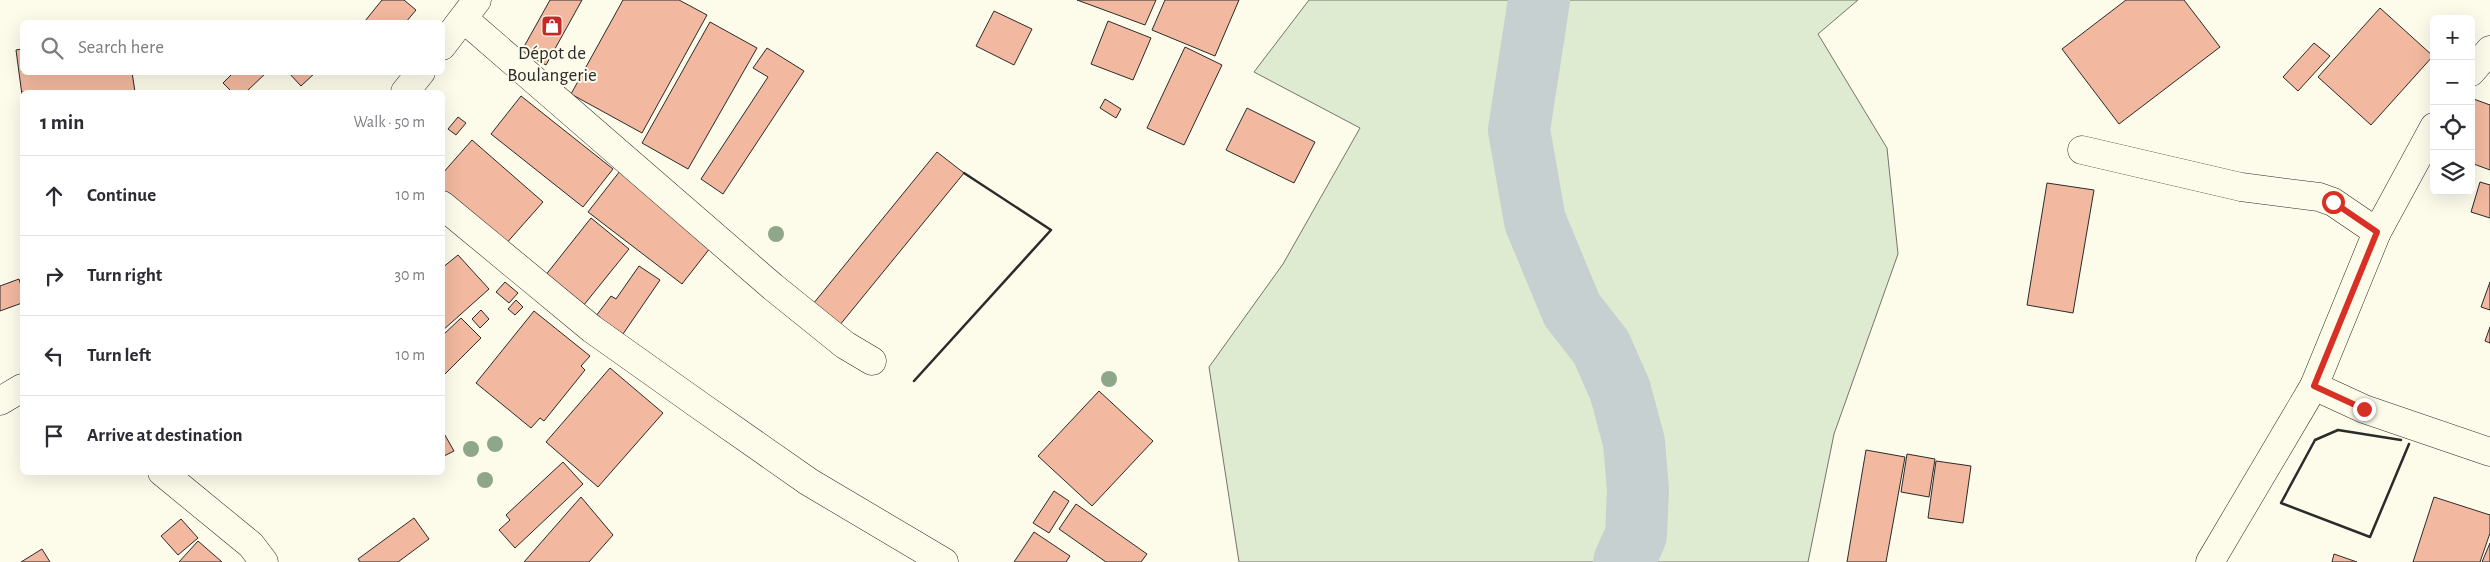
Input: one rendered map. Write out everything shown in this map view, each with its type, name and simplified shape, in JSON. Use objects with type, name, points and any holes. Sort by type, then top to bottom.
[{"type":"street","points":[[445,42],[470,9],[774,287],[845,345],[872,361]]},
{"type":"street","points":[[2475,67],[2490,50]]},
{"type":"street","points":[[407,90],[419,75]]},
{"type":"street","points":[[2210,562],[2314,386],[2377,232],[2430,134]]},
{"type":"street","points":[[2082,150],[2241,187],[2319,197],[2333,202],[2377,232]]},
{"type":"street","points":[[445,207],[615,345],[809,482],[944,562]]},
{"type":"street","points":[[2314,386],[2364,409],[2490,452]]},
{"type":"street","points":[[0,401],[20,389]]},
{"type":"street","points":[[166,475],[250,545],[264,562]]},
{"type":"green space","points":[[1309,0],[1858,0],[1818,34],[1887,148],[1898,254],[1834,434],[1808,562],[1239,562],[1209,367],[1283,264],[1360,128],[1254,72]]},
{"type":"building","points":[[382,0],[404,0],[416,10],[408,20],[366,20]]},
{"type":"building","name":"Dépot de Boulangerie","points":[[550,0],[582,0],[546,65],[521,52]]},
{"type":"building","points":[[623,0],[679,0],[707,15],[642,133],[571,94]]},
{"type":"building","points":[[1077,0],[1156,0],[1145,25]]},
{"type":"building","points":[[1165,0],[1239,0],[1215,56],[1152,30]]},
{"type":"building","points":[[2126,0],[2184,0],[2220,47],[2119,124],[2062,49]]},
{"type":"building","points":[[2380,8],[2430,53],[2430,59],[2371,125],[2318,77]]},
{"type":"building","points":[[994,11],[1032,29],[1014,65],[976,46]]},
{"type":"building","points":[[1108,21],[1151,38],[1133,80],[1091,64]]},
{"type":"building","points":[[710,22],[757,48],[688,169],[642,143]]},
{"type":"building","points":[[2314,43],[2330,56],[2298,91],[2283,77]]},
{"type":"building","points":[[1185,47],[1222,65],[1184,145],[1147,128]]},
{"type":"building","points":[[767,48],[804,71],[723,194],[701,179],[768,77],[753,68]]},
{"type":"building","points":[[20,49],[20,75],[132,75],[135,90],[21,90],[16,50]]},
{"type":"building","points":[[231,75],[264,75],[248,90],[230,90],[223,83]]},
{"type":"building","points":[[291,75],[313,75],[301,86]]},
{"type":"building","points":[[521,96],[613,169],[583,207],[491,134]]},
{"type":"building","points":[[1105,99],[1121,109],[1116,118],[1100,108]]},
{"type":"building","points":[[2475,99],[2490,105],[2490,170],[2475,164]]},
{"type":"building","points":[[1247,108],[1315,142],[1294,183],[1226,150]]},
{"type":"building","points":[[458,117],[466,123],[456,135],[448,129]]},
{"type":"building","points":[[472,140],[543,202],[504,246],[445,197],[445,171]]},
{"type":"building","points":[[937,152],[964,173],[839,326],[813,304]]},
{"type":"building","points":[[620,171],[714,243],[682,284],[588,212]]},
{"type":"building","points":[[2480,182],[2490,185],[2490,218],[2471,212]]},
{"type":"building","points":[[2047,183],[2094,190],[2073,313],[2027,305]]},
{"type":"building","points":[[591,218],[629,249],[579,311],[541,281]]},
{"type":"building","points":[[458,255],[489,289],[445,328],[445,266]]},
{"type":"building","points":[[639,266],[660,280],[623,334],[596,316],[611,296],[616,299]]},
{"type":"building","points":[[19,279],[20,304],[0,311],[0,286]]},
{"type":"building","points":[[505,282],[518,293],[509,303],[496,292]]},
{"type":"building","points":[[2490,282],[2490,310],[2481,307]]},
{"type":"building","points":[[516,300],[523,307],[515,315],[508,309]]},
{"type":"building","points":[[481,310],[489,319],[480,328],[472,319]]},
{"type":"building","points":[[534,311],[590,356],[581,366],[585,370],[544,421],[540,418],[531,428],[476,383]]},
{"type":"building","points":[[461,318],[481,338],[445,374],[445,333]]},
{"type":"building","points":[[2490,327],[2490,343],[2485,341]]},
{"type":"building","points":[[610,368],[663,413],[598,487],[546,442]]},
{"type":"building","points":[[1099,391],[1153,441],[1092,506],[1038,456]]},
{"type":"building","points":[[445,435],[454,451],[445,456]]},
{"type":"building","points":[[1866,450],[1905,457],[1886,562],[1847,562]]},
{"type":"building","points":[[1907,454],[1935,459],[1929,497],[1901,492]]},
{"type":"building","points":[[1936,461],[1971,466],[1963,523],[1928,518]]},
{"type":"building","points":[[563,462],[583,484],[515,548],[499,530],[510,520],[506,515]]},
{"type":"building","points":[[1054,491],[1069,501],[1049,533],[1033,523]]},
{"type":"building","points":[[581,497],[613,535],[589,562],[524,562]]},
{"type":"building","points":[[2434,497],[2490,515],[2490,533],[2480,562],[2413,562]]},
{"type":"building","points":[[1076,504],[1147,554],[1141,562],[1106,562],[1059,529]]},
{"type":"building","points":[[414,518],[429,539],[398,562],[360,562],[358,559]]},
{"type":"building","points":[[181,519],[198,538],[178,555],[161,536]]},
{"type":"building","points":[[1034,532],[1070,556],[1066,562],[1014,562]]},
{"type":"building","points":[[198,541],[222,562],[179,562]]},
{"type":"building","points":[[2490,543],[2490,562],[2482,562]]},
{"type":"building","points":[[42,549],[50,562],[21,562]]},
{"type":"building","points":[[2334,554],[2357,562],[2332,562]]},
{"type":"waterway","points":[[1539,0],[1519,130],[1535,221],[1572,310],[1601,347],[1620,390],[1634,442],[1638,490],[1636,535],[1624,562]]},
{"type":"wall","points":[[914,381],[1051,230],[964,173]]},
{"type":"wall","points":[[2401,440],[2338,430],[2315,440],[2281,503],[2370,537],[2409,444]]},
{"type":"place","name":"Dépot de Boulangerie","points":[[552,26]]},
{"type":"route","points":[[2333,202],[2377,232],[2314,386],[2364,409]]}]
